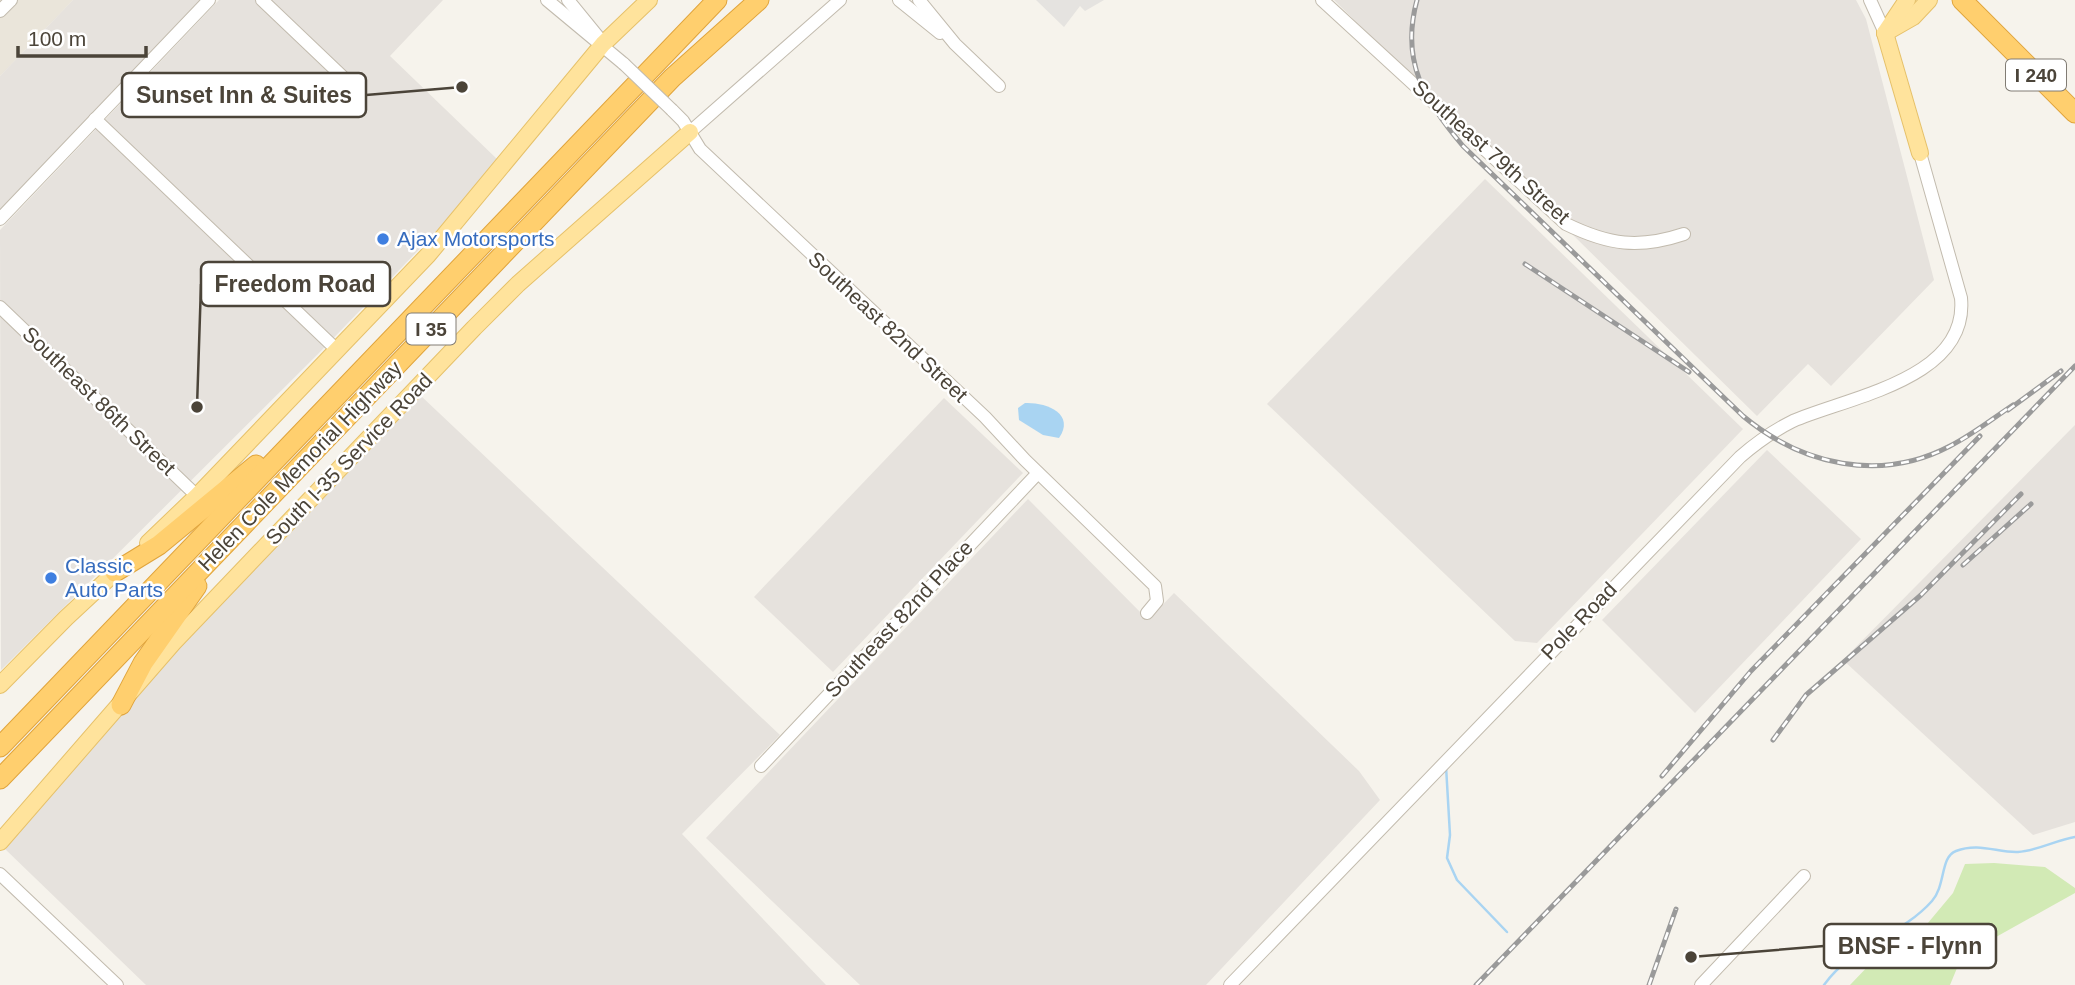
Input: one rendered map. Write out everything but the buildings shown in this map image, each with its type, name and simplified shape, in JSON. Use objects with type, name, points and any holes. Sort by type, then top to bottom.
[{"type":"highway","name":"Helen Cole Memorial Highway","points":[[0,747],[717,0]]},
{"type":"highway","name":"I 35","points":[[720,35],[752,0]]},
{"type":"highway","points":[[720,35],[759,0]]},
{"type":"highway","name":"I 240","points":[[1962,0],[2075,113]]},
{"type":"highway","name":"I 240","points":[[1973,0],[2075,96]]},
{"type":"highway","name":"Helen Cole Memorial Highway","points":[[0,779],[672,78],[720,35]]},
{"type":"highway","points":[[115,572],[159,545],[324,409]]},
{"type":"highway","points":[[121,705],[143,663],[222,547]]},
{"type":"main road","points":[[0,685],[197,496],[337,350],[451,229],[603,44],[649,0]]},
{"type":"main road","points":[[1907,0],[1885,33],[1920,153]]},
{"type":"main road","points":[[1885,33],[1913,18],[1929,0]]},
{"type":"main road","name":"South I-35 Service Road","points":[[0,842],[173,643],[474,328],[518,284],[690,132]]},
{"type":"main road","points":[[0,829],[19,823]]},
{"type":"street","points":[[0,11],[11,0]]},
{"type":"street","points":[[0,219],[209,0]]},
{"type":"street","points":[[262,0],[344,78]]},
{"type":"street","name":"Southeast 82nd Street","points":[[547,0],[603,44],[672,110],[700,149],[985,417],[1038,473],[1155,586],[1157,601],[1147,613]]},
{"type":"street","name":"Southeast 82nd Street","points":[[568,0],[590,24],[603,44]]},
{"type":"street","name":"South I-35 Service Road","points":[[690,132],[841,0]]},
{"type":"street","points":[[899,0],[956,44]]},
{"type":"street","points":[[919,0],[956,44],[999,86]]},
{"type":"street","name":"Southeast 79th Street","points":[[1322,0],[1566,224],[1590,236],[1636,244],[1657,243],[1684,234]]},
{"type":"street","points":[[1870,0],[1885,33]]},
{"type":"street","points":[[95,119],[337,350]]},
{"type":"street","name":"Pole Road","points":[[1230,985],[1740,457],[1776,429],[1891,385],[1929,364],[1955,337],[1962,314],[1960,290],[1920,153]]},
{"type":"street","name":"Southeast 86th Street","points":[[0,307],[197,496]]},
{"type":"street","name":"Southeast 82nd Place","points":[[761,766],[1038,473]]},
{"type":"street","points":[[0,874],[117,985]]},
{"type":"street","points":[[1701,985],[1804,876]]},
{"type":"shaded area","points":[[0,0],[73,0],[0,76]]},
{"type":"shaded area","points":[[73,0],[200,0],[0,211],[0,76]]},
{"type":"shaded area","points":[[219,0],[443,0],[390,56],[497,159],[434,234],[318,354],[1,670],[0,230]]},
{"type":"shaded area","points":[[1036,0],[1104,0],[1085,11],[1080,6],[1064,27]]},
{"type":"shaded area","points":[[1334,0],[1856,0],[1866,19],[1934,280],[1831,386],[1808,364],[1757,416]]},
{"type":"shaded area","points":[[1485,179],[1743,429],[1537,643],[1515,641],[1267,404]]},
{"type":"shaded area","points":[[420,395],[780,735],[682,834],[826,985],[146,985],[5,849],[191,635]]},
{"type":"shaded area","points":[[944,398],[1023,473],[833,672],[754,597]]},
{"type":"shaded area","points":[[2075,425],[2075,822],[2033,835],[1843,660]]},
{"type":"shaded area","points":[[1767,450],[1861,539],[1695,713],[1602,620]]},
{"type":"shaded area","points":[[1028,499],[1148,620],[1174,593],[1359,771],[1380,800],[1206,985],[860,985],[706,838]]},
{"type":"green space","points":[[1965,864],[2045,867],[2075,888],[2075,893],[1962,956],[1950,985],[1850,985],[1872,962],[1912,942],[1953,893]]},
{"type":"water","points":[[1025,403],[1049,407],[1061,416],[1064,422],[1059,438],[1043,435],[1019,420],[1018,408]]},
{"type":"waterway","points":[[1446,766],[1450,835],[1447,858],[1457,880],[1507,932]]},
{"type":"waterway","points":[[1824,985],[1848,960],[1906,923],[1932,901],[1947,859],[1956,851],[1964,848],[2025,851],[2075,837]]},
{"type":"railway","points":[[1417,0],[1413,22],[1414,62],[1427,96],[1449,129],[1463,146],[1743,416],[1766,433],[1790,447],[1816,457],[1869,466],[1896,464],[1950,446],[2013,405]]},
{"type":"railway","points":[[1525,264],[1689,372]]},
{"type":"railway","points":[[1476,985],[2075,366]]},
{"type":"railway","points":[[2008,410],[2061,371]]},
{"type":"railway","points":[[1662,776],[1751,671],[1980,436]]},
{"type":"railway","points":[[1773,740],[1806,695],[1921,595],[2021,494]]},
{"type":"railway","points":[[1963,565],[2031,504]]},
{"type":"railway","points":[[1649,985],[1676,909]]},
{"type":"place","name":"Sunset Inn & Suites","points":[[462,87]]},
{"type":"place","name":"Ajax Motorsports","points":[[383,239]]},
{"type":"place","name":"Freedom Road","points":[[197,407]]},
{"type":"place","name":"Classic Auto Parts","points":[[51,578]]},
{"type":"place","name":"BNSF - Flynn","points":[[1691,957]]}]
